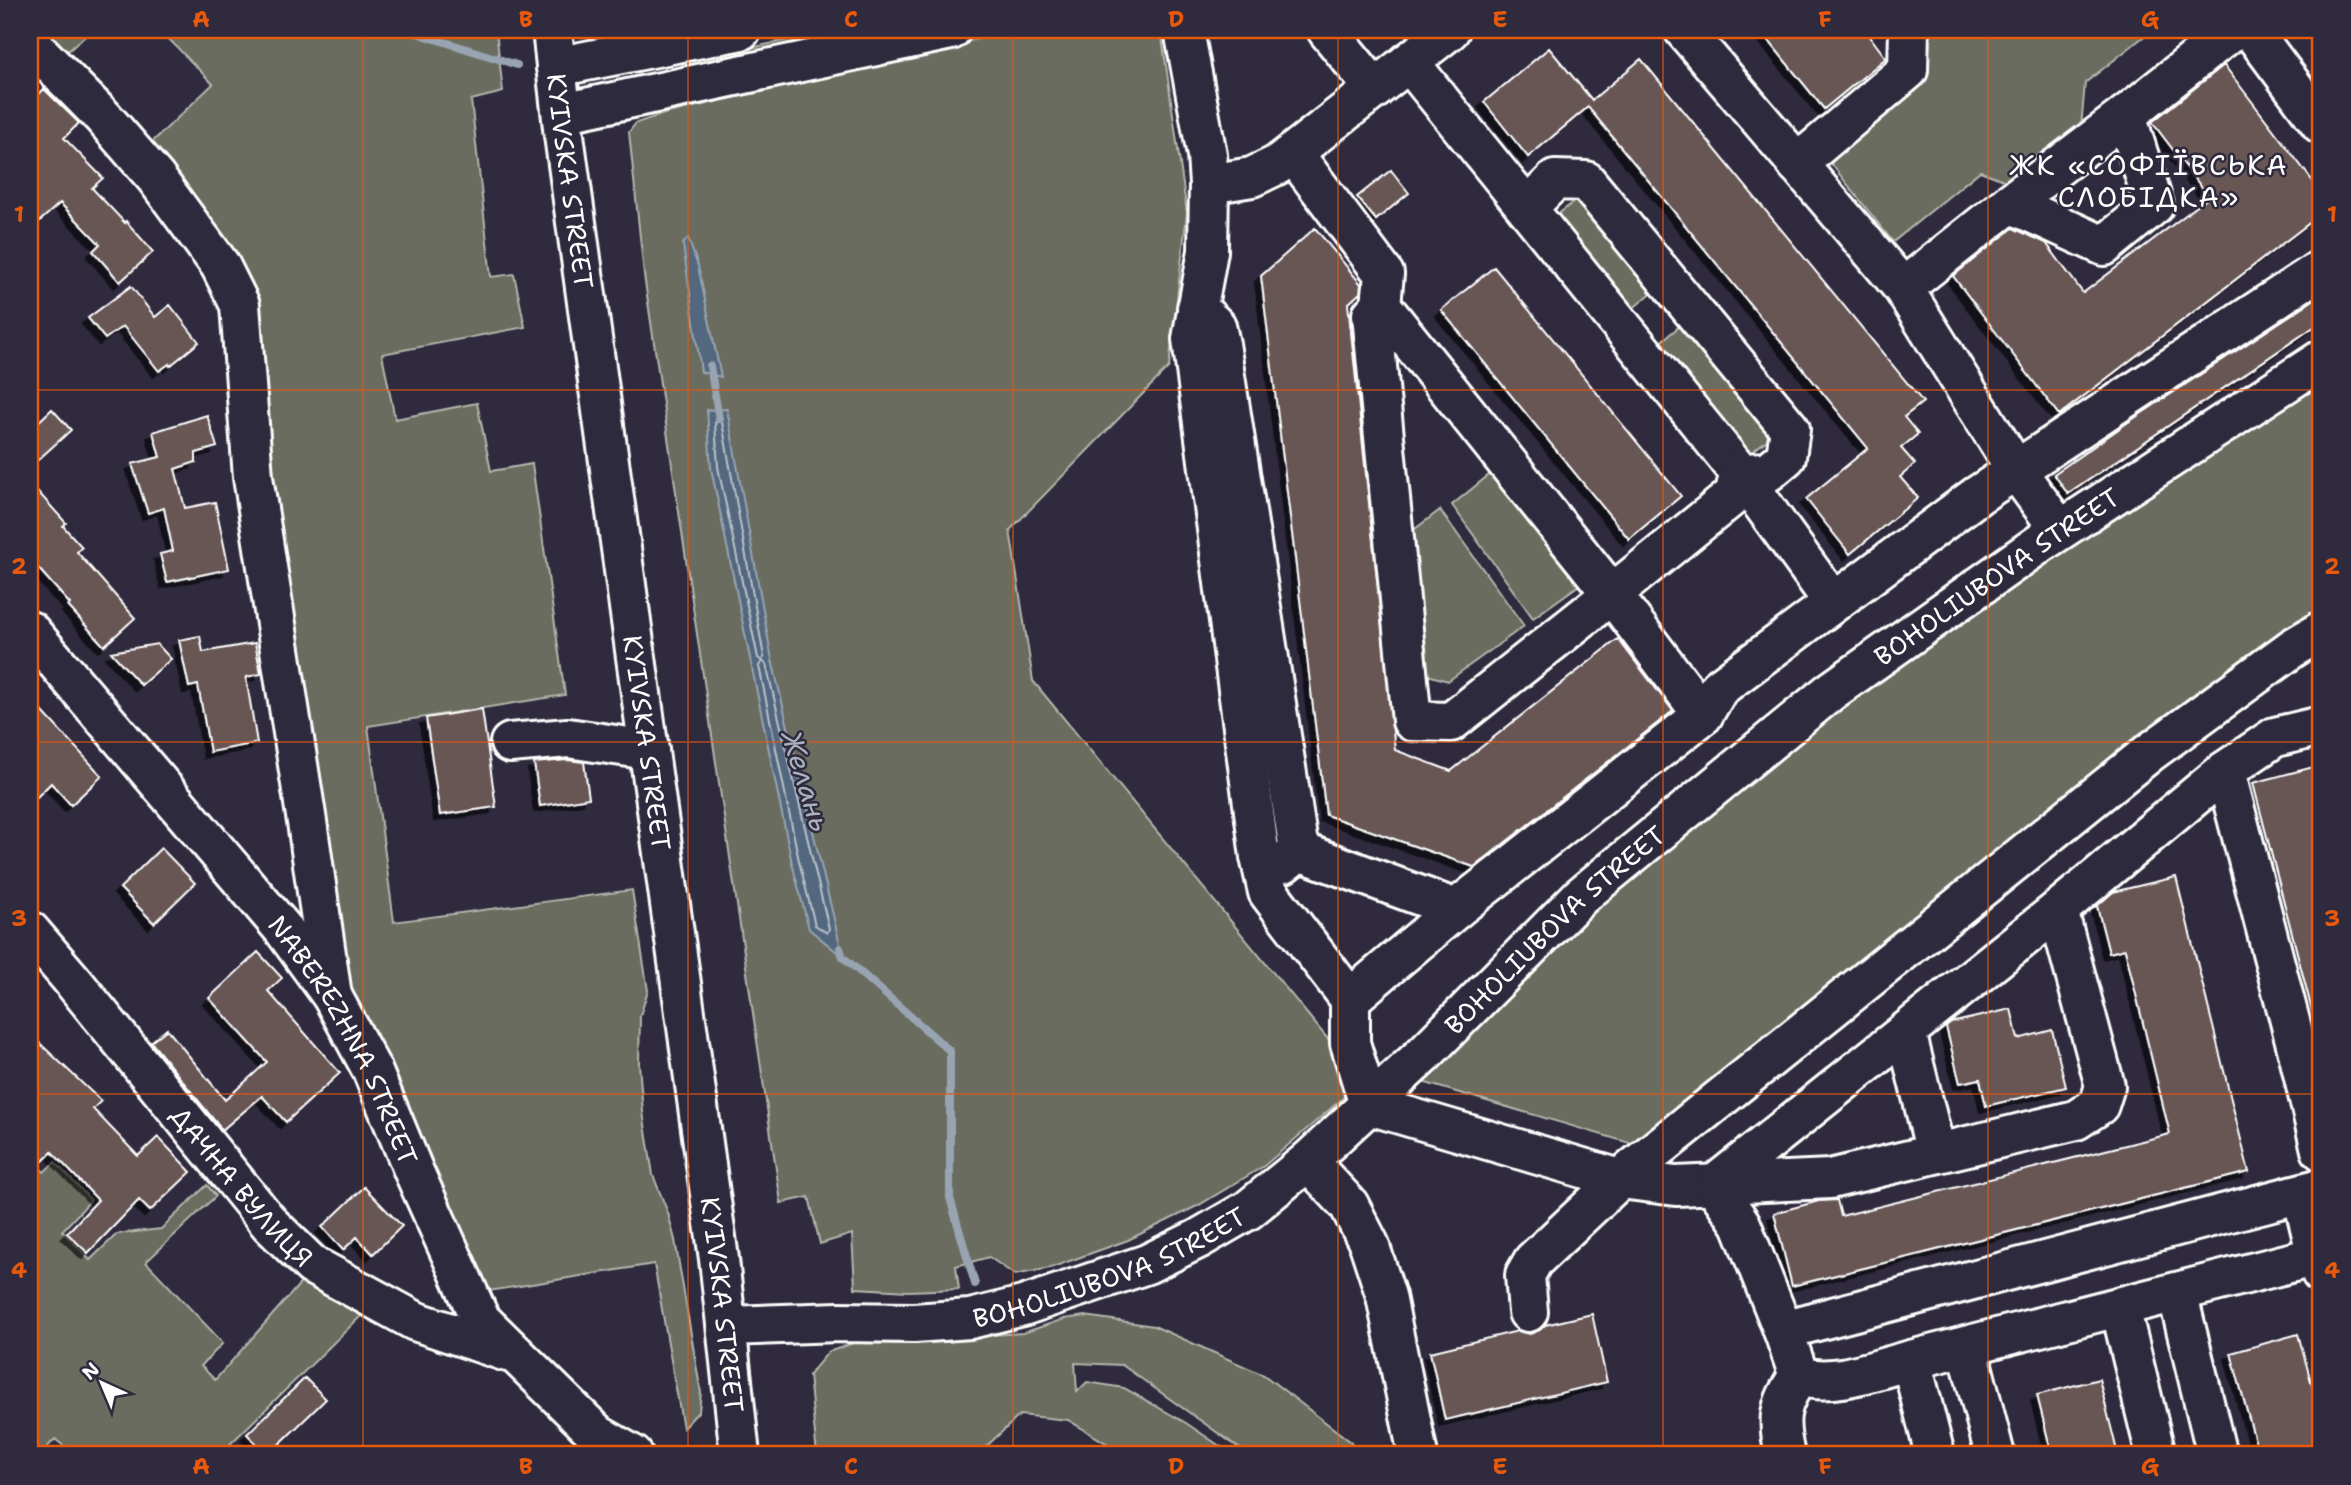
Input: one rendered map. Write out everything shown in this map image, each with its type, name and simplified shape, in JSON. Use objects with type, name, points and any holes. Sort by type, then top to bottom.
[{"type":"street","name":"KYIVSKA STREET","points":[[552,30],[727,1326],[740,1455]]},
{"type":"street","points":[[556,67],[741,30]]},
{"type":"street","points":[[562,113],[951,30]]},
{"type":"street","points":[[1184,30],[1207,155],[1209,184],[1208,251],[1192,340],[1260,857],[1268,892],[1350,999],[1350,1043],[1369,1105],[1620,1179],[1676,1186],[1830,1178],[2076,1119],[2099,1105],[2105,1086],[2058,910]]},
{"type":"street","points":[[1327,30],[1375,89]]},
{"type":"street","points":[[1209,184],[1252,177],[1277,165],[1450,30]]},
{"type":"street","points":[[1684,30],[1903,288],[2016,470],[2060,530]]},
{"type":"street","points":[[1797,164],[1908,70],[1909,30]]},
{"type":"street","points":[[1903,288],[2010,202],[2126,115],[2256,33],[2321,124]]},
{"type":"street","points":[[30,43],[103,117],[156,178],[220,265],[240,305],[253,477],[332,996]]},
{"type":"street","points":[[1409,62],[1740,473],[1833,602]]},
{"type":"street","points":[[2010,202],[2104,246],[2154,205],[2126,115]]},
{"type":"street","points":[[1293,153],[1384,274],[1381,305],[1372,316],[1412,721],[1451,722],[1734,495],[1740,473]]},
{"type":"street","points":[[1527,208],[1555,180],[1586,181],[1790,429],[1786,457],[1768,472],[1740,473]]},
{"type":"street","points":[[1350,999],[1456,909],[1703,715],[1719,688],[1833,602],[1978,495],[2321,269]]},
{"type":"street","points":[[1381,305],[1612,594],[1703,715]]},
{"type":"street","points":[[1197,309],[1216,326],[1220,344],[1300,851]]},
{"type":"street","name":"BOHOLIUBOVA STREET","points":[[727,1326],[970,1320],[1023,1306],[1147,1264],[1198,1239],[1248,1209],[1308,1161],[1424,1054],[1581,896],[1830,692],[2060,530],[2321,359]]},
{"type":"street","name":"NABEREZHNA STREET","points":[[30,631],[284,930],[332,996],[372,1070],[480,1319],[520,1356],[570,1409],[598,1434],[632,1455]]},
{"type":"street","points":[[1528,1312],[1525,1275],[1532,1261],[1620,1179],[2166,739],[2294,646],[2321,631]]},
{"type":"street","points":[[1714,1185],[2058,910],[2225,771],[2275,737],[2321,726]]},
{"type":"street","points":[[510,743],[568,738],[649,750]]},
{"type":"street","points":[[2225,771],[2310,1049],[2321,1150]]},
{"type":"street","points":[[1260,857],[1283,863],[1300,851]]},
{"type":"street","points":[[1300,851],[1456,909]]},
{"type":"street","name":"ДАЧНА ВУЛИЦЯ","points":[[30,931],[270,1224],[312,1265],[415,1321],[520,1356]]},
{"type":"street","points":[[1906,1032],[1936,1153]]},
{"type":"street","points":[[1308,1161],[1349,1205],[1369,1244],[1386,1296],[1418,1455]]},
{"type":"street","points":[[1714,1185],[1741,1224],[1799,1377]]},
{"type":"street","points":[[1783,1330],[2312,1191],[2319,1265],[2177,1292],[1828,1381],[1799,1377]]},
{"type":"street","points":[[2177,1292],[2217,1455]]},
{"type":"street","points":[[2120,1307],[2156,1455]]},
{"type":"street","points":[[1967,1346],[1995,1455]]},
{"type":"street","points":[[1911,1360],[1935,1455]]},
{"type":"street","points":[[1785,1455],[1780,1434],[1780,1411],[1788,1391],[1799,1377]]},
{"type":"green space","points":[[46,30],[92,30],[67,52]]},
{"type":"green space","points":[[160,30],[496,30],[503,92],[471,100],[491,277],[514,274],[525,327],[382,354],[395,419],[477,403],[491,471],[532,464],[565,695],[368,726],[394,922],[632,890],[648,991],[640,1016],[639,1064],[643,1112],[653,1175],[675,1240],[701,1393],[699,1411],[683,1428],[654,1264],[483,1292],[346,988],[267,476],[253,312],[147,147],[213,84]]},
{"type":"green space","points":[[833,30],[893,30],[684,77],[682,63]]},
{"type":"green space","points":[[1015,30],[1161,30],[1187,213],[1169,367],[1010,530],[1033,681],[1341,1055],[1350,1079],[1343,1098],[1264,1166],[1199,1205],[1128,1240],[1050,1268],[1015,1275],[989,1257],[956,1266],[959,1289],[909,1291],[855,1288],[852,1234],[820,1244],[809,1197],[781,1203],[644,275],[629,132],[636,123],[664,114]]},
{"type":"green space","points":[[1918,30],[2152,30],[2085,83],[2081,128],[2014,184],[1980,171],[1893,242],[1822,152]]},
{"type":"green space","points":[[1586,193],[1662,284],[1625,315],[1550,220]]},
{"type":"green space","points":[[1691,317],[1779,430],[1742,460],[1653,348]]},
{"type":"green space","points":[[2321,378],[2321,616],[1643,1147],[1419,1081],[1638,871],[1841,703],[2112,514]]},
{"type":"green space","points":[[1500,466],[1586,580],[1533,618],[1452,505]]},
{"type":"green space","points":[[1440,510],[1524,626],[1448,681],[1424,674],[1411,532]]},
{"type":"green space","points":[[30,1159],[44,1172],[55,1162],[91,1200],[62,1231],[90,1260],[117,1234],[161,1229],[207,1185],[216,1196],[146,1262],[223,1343],[201,1366],[215,1380],[305,1278],[365,1312],[219,1455],[75,1455],[55,1439],[40,1455],[30,1455],[30,1320],[37,1312],[30,1303]]},
{"type":"green space","points":[[1085,1316],[1154,1326],[1264,1375],[1351,1442],[1359,1455],[1249,1455],[1122,1365],[1075,1363],[1077,1392],[1087,1382],[1124,1388],[1186,1423],[1233,1455],[1126,1455],[1068,1420],[1020,1415],[977,1455],[817,1455],[809,1375],[828,1352],[856,1342],[946,1342],[1023,1333],[1064,1319]]},
{"type":"water","points":[[688,238],[698,266],[721,377],[701,372],[683,244]]},
{"type":"water","points":[[727,409],[772,660],[843,957],[809,929],[792,863],[711,468],[707,410]]},
{"type":"building","points":[[1760,30],[1865,30],[1886,58],[1824,109]]},
{"type":"building","points":[[1549,48],[1592,100],[1641,59],[1923,402],[1904,417],[1918,434],[1901,448],[1915,464],[1900,477],[1918,498],[1850,554],[1806,499],[1868,448],[1588,107],[1528,157],[1484,102]]},
{"type":"building","points":[[2224,65],[2321,192],[2321,214],[2059,415],[1953,276],[2013,228],[2046,243],[2083,293],[2209,197],[2152,122]]},
{"type":"building","points":[[44,89],[79,123],[64,138],[103,178],[92,188],[153,252],[120,282],[93,251],[100,244],[60,203],[30,230],[30,103]]},
{"type":"building","points":[[1391,170],[1409,193],[1376,220],[1357,197]]},
{"type":"building","points":[[1315,228],[1361,284],[1360,293],[1348,304],[1395,750],[1451,771],[1618,639],[1673,711],[1474,867],[1326,815],[1261,276]]},
{"type":"building","points":[[1494,267],[1681,496],[1629,539],[1441,310]]},
{"type":"building","points":[[131,286],[155,317],[170,305],[199,342],[170,366],[169,364],[159,371],[123,326],[105,339],[88,318]]},
{"type":"building","points":[[2321,295],[2321,322],[2068,494],[2054,474]]},
{"type":"building","points":[[52,409],[71,430],[30,467],[30,430]]},
{"type":"building","points":[[207,415],[217,447],[196,453],[196,462],[175,469],[185,508],[215,502],[229,569],[167,582],[160,554],[173,551],[164,508],[148,513],[132,464],[160,457],[153,432]]},
{"type":"building","points":[[30,483],[66,523],[63,526],[82,547],[77,552],[135,618],[104,646],[30,559]]},
{"type":"building","points":[[200,636],[203,652],[255,643],[261,674],[246,677],[257,743],[210,752],[198,685],[189,687],[179,640]]},
{"type":"building","points":[[157,644],[171,659],[141,685],[111,652]]},
{"type":"building","points":[[30,698],[102,776],[71,805],[51,783],[30,804]]},
{"type":"building","points":[[482,709],[496,807],[440,815],[426,718]]},
{"type":"building","points":[[567,760],[584,762],[589,798],[540,806],[534,763]]},
{"type":"building","points":[[2321,765],[2321,1018],[2314,1018],[2253,783]]},
{"type":"building","points":[[161,848],[195,883],[154,923],[120,888]]},
{"type":"building","points":[[2176,877],[2249,1172],[1792,1286],[1774,1213],[1819,1201],[1837,1200],[1841,1216],[2170,1134],[2125,949],[2109,953],[2097,906],[2113,892]]},
{"type":"building","points":[[258,952],[282,978],[268,991],[340,1073],[286,1122],[262,1096],[222,1130],[151,1042],[167,1029],[225,1100],[267,1062],[209,998]]},
{"type":"building","points":[[2011,1009],[2018,1039],[2052,1030],[2066,1087],[1986,1106],[1980,1079],[1960,1083],[1946,1027],[1951,1023]]},
{"type":"building","points":[[30,1034],[101,1101],[93,1109],[138,1156],[158,1137],[191,1172],[150,1211],[139,1200],[88,1253],[67,1233],[98,1200],[52,1152],[43,1161],[30,1149]]},
{"type":"building","points":[[364,1187],[402,1226],[373,1254],[357,1237],[343,1250],[322,1227]]},
{"type":"building","points":[[1592,1314],[1607,1382],[1445,1420],[1430,1352],[1518,1331],[1530,1334],[1545,1325]]},
{"type":"building","points":[[2298,1334],[2321,1418],[2321,1455],[2259,1455],[2231,1353]]},
{"type":"building","points":[[305,1378],[326,1399],[268,1455],[247,1434]]},
{"type":"building","points":[[2099,1379],[2118,1455],[2052,1455],[2037,1395]]},
{"type":"waterway","name":"Желань","points":[[407,30],[517,65]]},
{"type":"waterway","name":"Желань","points":[[710,366],[719,419]]},
{"type":"waterway","name":"Желань","points":[[840,948],[843,957],[950,1051],[950,1198],[975,1284]]},
{"type":"district","name":"ЖК «СОФІЇВСЬКА СЛОБІДКА»","points":[[2149,181]]}]
